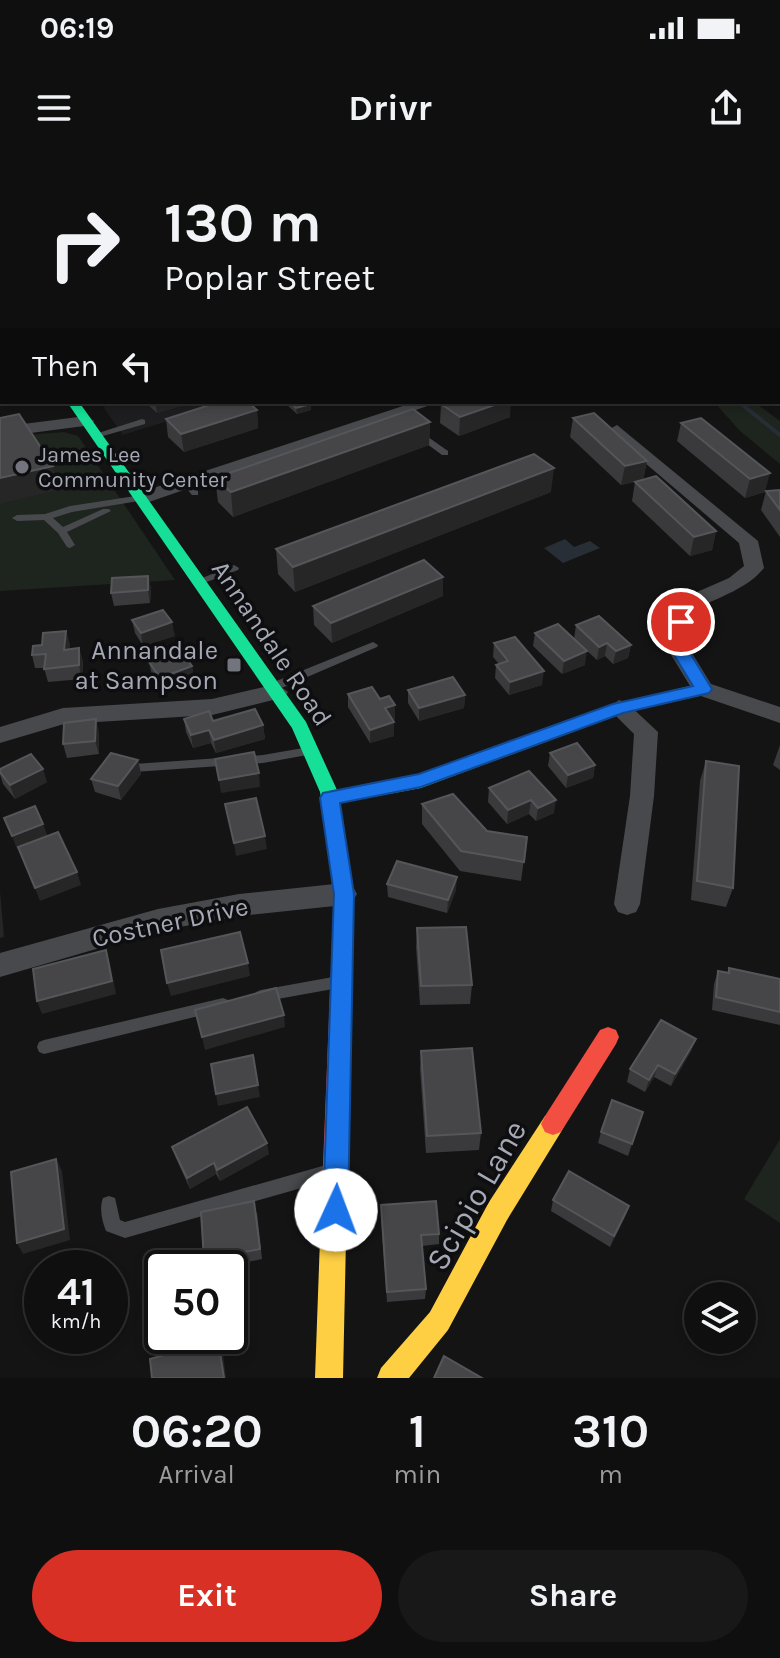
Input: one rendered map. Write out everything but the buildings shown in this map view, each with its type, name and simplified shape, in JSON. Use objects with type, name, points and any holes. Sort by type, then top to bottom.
[{"type":"main road","name":"Annandale Road","points":[[74,404],[275,690],[312,751],[330,798],[344,894],[329,1378]]},
{"type":"main road","points":[[330,798],[421,781],[619,708],[703,689]]},
{"type":"main road","name":"Scipio Lane","points":[[391,1378],[439,1321],[498,1211],[608,1037]]},
{"type":"street","points":[[142,498],[187,485],[290,444],[399,418],[427,404]]},
{"type":"street","points":[[0,432],[91,428]]},
{"type":"street","points":[[617,430],[748,541],[754,568],[736,582],[688,604],[673,640],[703,689],[780,715]]},
{"type":"street","points":[[0,735],[74,714],[212,707],[275,690]]},
{"type":"street","points":[[619,708],[646,732],[642,796],[627,904]]},
{"type":"street","name":"Costner Drive","points":[[0,965],[158,920],[239,905],[344,894]]},
{"type":"lane","points":[[91,428],[142,422]]},
{"type":"lane","points":[[414,430],[445,453]]},
{"type":"lane","points":[[17,518],[46,517],[70,509],[142,498]]},
{"type":"lane","points":[[62,531],[142,498]]},
{"type":"lane","points":[[46,517],[62,531],[70,545]]},
{"type":"lane","points":[[200,581],[234,568]]},
{"type":"lane","points":[[275,690],[373,645]]},
{"type":"lane","points":[[134,768],[263,759],[312,751]]},
{"type":"lane","points":[[44,1047],[242,1000],[342,981]]},
{"type":"lane","points":[[109,1204],[112,1225],[125,1230],[337,1170]]},
{"type":"shaded area","points":[[106,404],[222,404],[123,435],[104,408]]},
{"type":"shaded area","points":[[716,404],[757,404],[780,421],[780,464],[740,431]]},
{"type":"shaded area","points":[[64,432],[78,436],[175,580],[0,591],[0,437]]},
{"type":"shaded area","points":[[565,539],[574,547],[590,541],[600,548],[563,563],[544,548]]},
{"type":"shaded area","points":[[780,1139],[780,1223],[744,1199]]},
{"type":"waterway","points":[[741,404],[780,435]]},
{"type":"traffic: fast","points":[[74,404],[300,726],[329,792],[340,866]]},
{"type":"traffic: fast","points":[[330,798],[421,781],[619,708],[703,689]]},
{"type":"traffic: slow","points":[[391,1378],[439,1321],[498,1211],[553,1124]]},
{"type":"traffic: slow","points":[[329,1378],[333,1239]]},
{"type":"traffic: jam","points":[[333,1239],[344,894],[340,866]]},
{"type":"traffic: jam","points":[[553,1124],[608,1037]]},
{"type":"place","name":"James Lee Community Center","points":[[22,467]]},
{"type":"place","name":"Annandale at Sampson","points":[[234,665]]},
{"type":"route","points":[[336,1210],[344,894],[339,843],[330,798],[421,781],[619,708],[703,689],[673,640],[681,622]]}]
